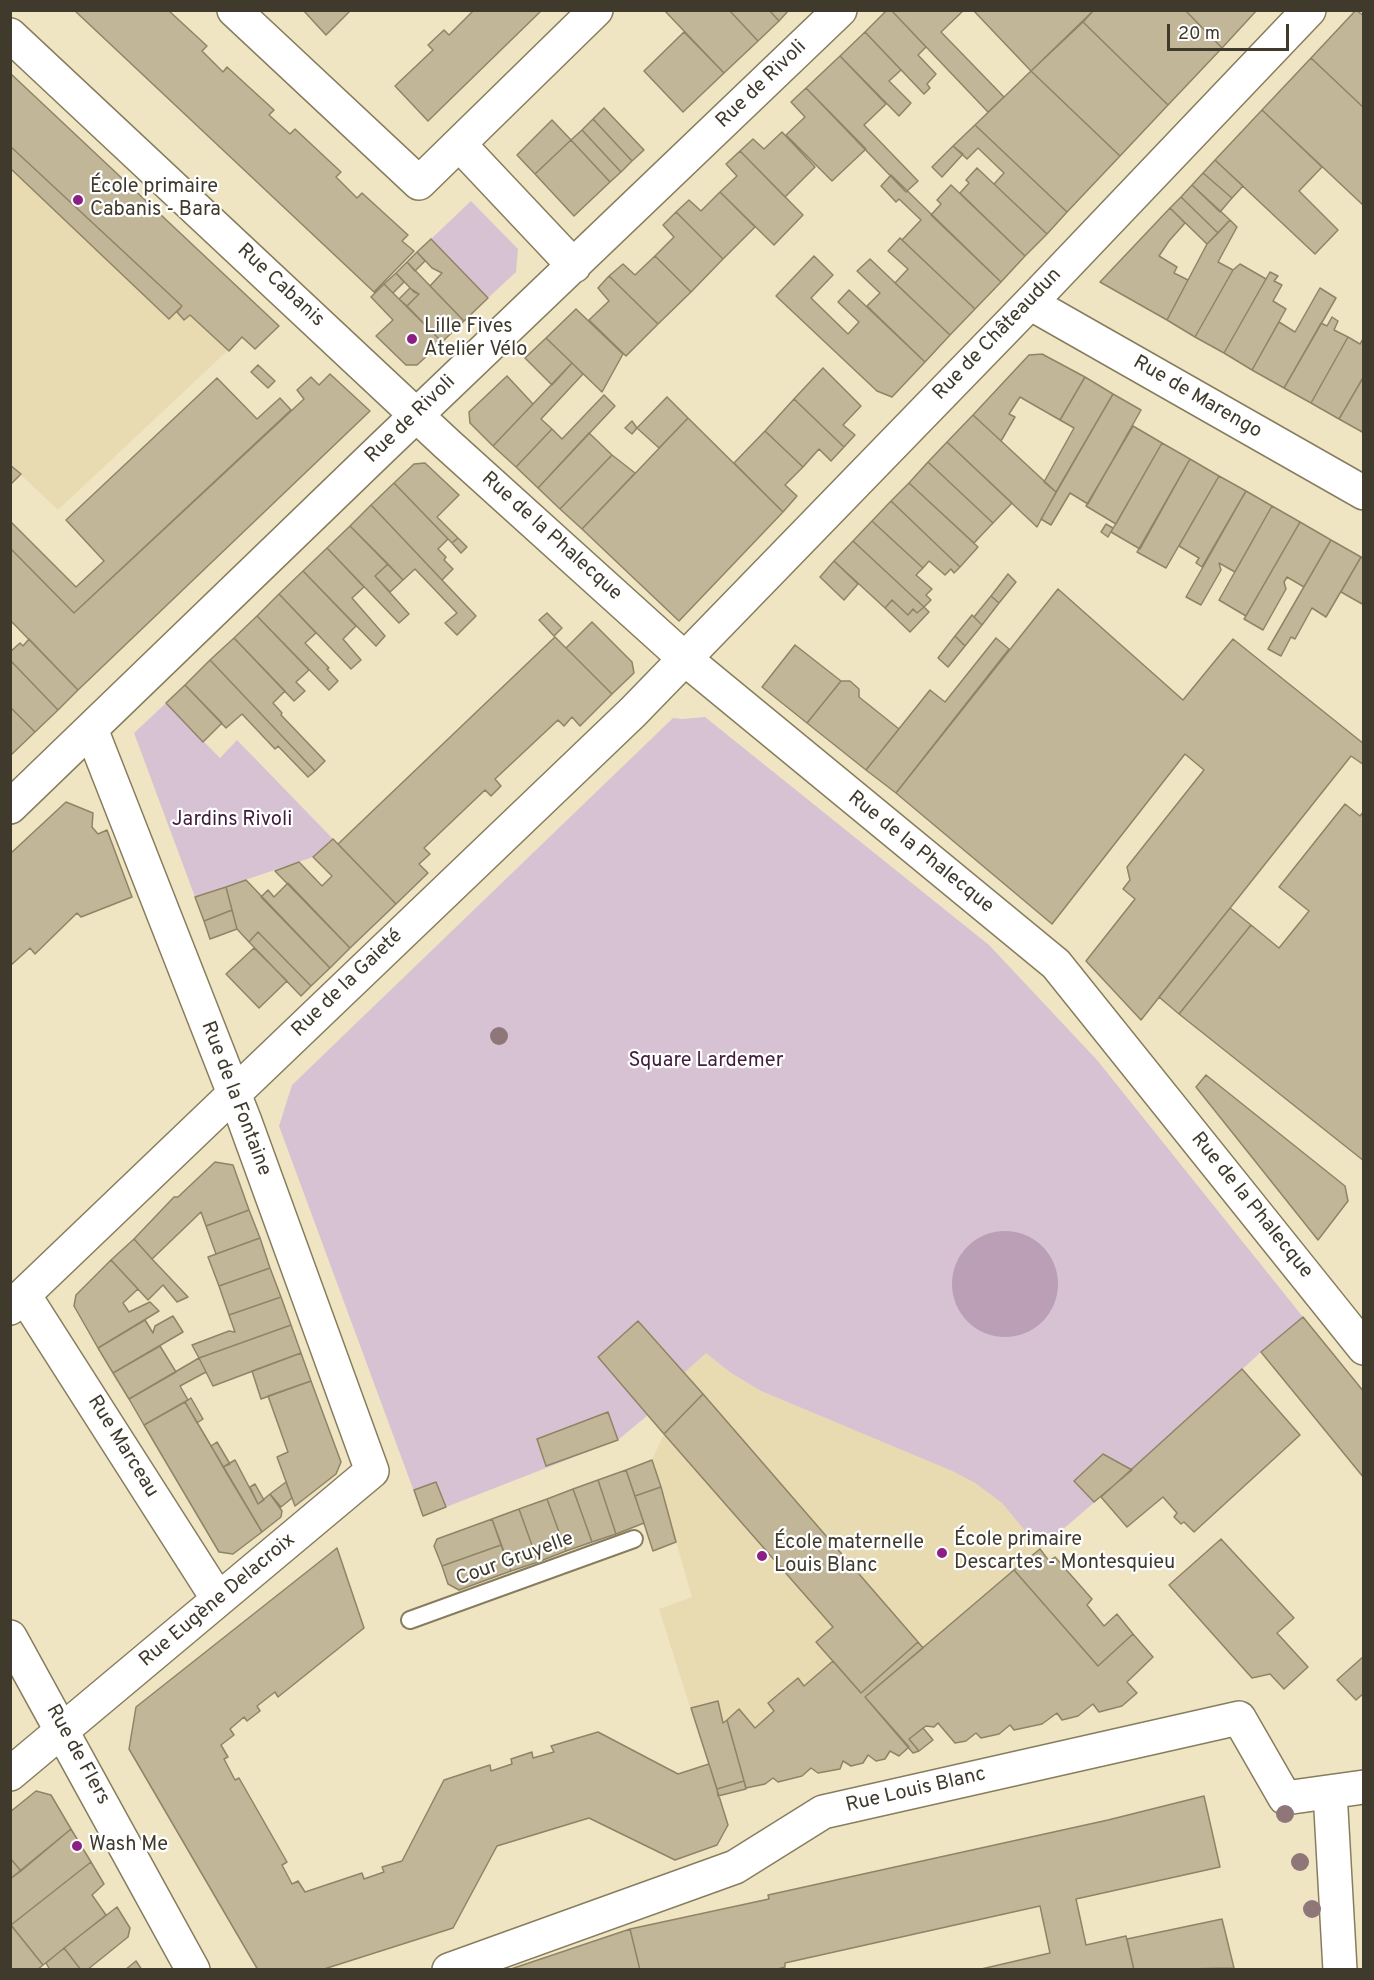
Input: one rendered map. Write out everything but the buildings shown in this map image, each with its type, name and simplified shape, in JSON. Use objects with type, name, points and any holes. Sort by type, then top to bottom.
[{"type":"street","points":[[234,10],[419,183],[596,10]]},
{"type":"street","name":"Rue de Rivoli","points":[[10,807],[840,10]]},
{"type":"street","name":"Rue de Châteaudun","points":[[684,658],[1030,303],[1309,10]]},
{"type":"street","name":"Rue Cabanis","points":[[10,35],[418,414]]},
{"type":"street","points":[[459,144],[574,266]]},
{"type":"street","name":"Rue de Marengo","points":[[1030,303],[1364,493]]},
{"type":"street","name":"Rue de la Phalecque","points":[[418,414],[684,658],[1056,964],[1364,1348]]},
{"type":"street","name":"Rue de la Gaieté","points":[[17,1301],[633,712],[684,658]]},
{"type":"street","name":"Rue de la Fontaine","points":[[91,729],[235,1094],[372,1471]]},
{"type":"street","name":"Rue Marceau","points":[[17,1301],[218,1599]]},
{"type":"street","name":"Rue Eugène Delacroix","points":[[10,1774],[372,1471]]},
{"type":"street","name":"Rue de Flers","points":[[10,1637],[193,1970]]},
{"type":"street","name":"Rue Louis Blanc","points":[[448,1970],[735,1867],[823,1812],[1239,1718],[1286,1798],[1364,1787]]},
{"type":"street","points":[[1329,1792],[1340,1970]]},
{"type":"lane","name":"Cour Gruyelle","points":[[410,1620],[634,1539]]},
{"type":"shaded area","name":"École primaire Cabanis - Bara","points":[[10,74],[279,326],[255,349],[241,338],[58,510],[21,475],[11,485]]},
{"type":"shaded area","points":[[1005,1231],[1025,1235],[1042,1247],[1054,1264],[1058,1284],[1054,1304],[1042,1321],[1025,1333],[1005,1337],[985,1333],[968,1321],[956,1304],[952,1284],[956,1264],[968,1247],[985,1235]]},
{"type":"shaded area","points":[[638,1321],[684,1373],[706,1352],[731,1373],[761,1391],[952,1471],[975,1483],[1002,1503],[1049,1560],[1055,1557],[1092,1599],[1087,1605],[1104,1625],[1117,1614],[1153,1657],[1127,1681],[1137,1693],[1122,1706],[1099,1712],[1093,1704],[1078,1716],[1062,1720],[1057,1713],[1042,1724],[1014,1730],[1009,1725],[976,1733],[966,1741],[955,1743],[938,1724],[934,1727],[926,1726],[923,1728],[933,1740],[919,1751],[913,1753],[909,1748],[899,1756],[890,1751],[876,1761],[868,1756],[863,1763],[851,1766],[843,1761],[840,1769],[818,1773],[811,1768],[802,1776],[778,1782],[773,1778],[765,1784],[718,1796],[659,1609],[692,1597],[652,1460],[664,1434],[598,1357]]},
{"type":"green space","points":[[471,201],[518,249],[516,272],[488,298],[431,239]]},
{"type":"green space","name":"Jardins Rivoli","points":[[166,703],[220,758],[237,740],[333,839],[313,857],[195,897],[134,733]]},
{"type":"green space","name":"Square Lardemer","points":[[705,717],[989,945],[1097,1060],[1303,1317],[1040,1549],[1002,1503],[975,1483],[952,1471],[761,1391],[731,1373],[706,1353],[684,1373],[638,1321],[598,1357],[648,1415],[618,1440],[423,1516],[279,1126],[292,1085],[673,718]]},
{"type":"place","name":"École primaire Cabanis - Bara","points":[[78,200]]},
{"type":"place","name":"Lille Fives Atelier Vélo","points":[[412,339]]},
{"type":"place","name":"École primaire Descartes - Montesquieu","points":[[942,1553]]},
{"type":"place","name":"École maternelle Louis Blanc","points":[[762,1556]]},
{"type":"place","name":"Wash Me","points":[[77,1846]]}]
